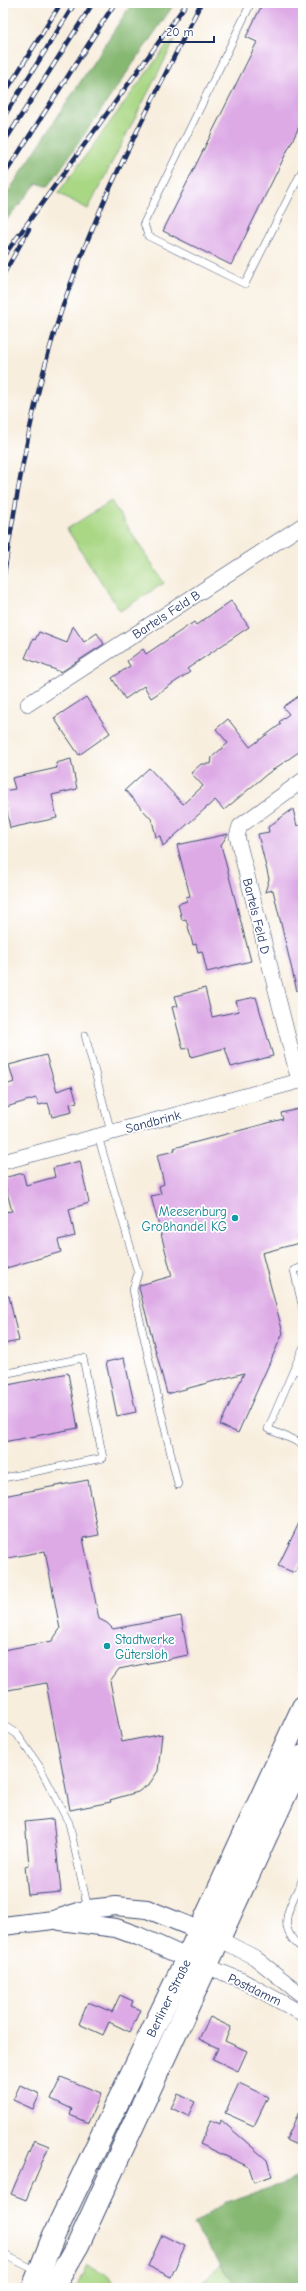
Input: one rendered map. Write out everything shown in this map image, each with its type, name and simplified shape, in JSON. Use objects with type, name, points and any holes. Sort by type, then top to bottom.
[{"type":"main road","name":"Berliner Straße","points":[[46,2280],[78,2245],[197,1962],[200,1929],[303,1707]]},
{"type":"main road","name":"Berliner Straße","points":[[197,1962],[219,1939],[303,1756]]},
{"type":"street","name":"Bartels Feld B","points":[[28,704],[303,525]]},
{"type":"street","name":"Bartels Feld D","points":[[301,1081],[237,836],[240,826],[303,780]]},
{"type":"street","name":"Sandbrink","points":[[3,1162],[301,1081]]},
{"type":"street","points":[[3,1926],[90,1917],[116,1906],[147,1909],[200,1929],[219,1939]]},
{"type":"street","points":[[90,1917],[197,1962]]},
{"type":"street","name":"Postdamm","points":[[219,1939],[254,1957],[303,1996]]},
{"type":"street","name":"Postdamm","points":[[197,1962],[241,1980],[303,2014]]},
{"type":"lane","points":[[251,3],[144,223],[148,236],[245,284],[303,169]]},
{"type":"lane","points":[[84,1035],[105,1134],[138,1273],[133,1290],[178,1485]]},
{"type":"lane","points":[[303,1267],[294,1270],[303,1309]]},
{"type":"lane","points":[[303,1348],[268,1429],[303,1444]]},
{"type":"lane","points":[[3,1374],[83,1358],[103,1458],[3,1478]]},
{"type":"lane","points":[[294,1370],[303,1373]]},
{"type":"lane","points":[[3,1725],[17,1734],[39,1766],[69,1823],[90,1917]]},
{"type":"lane","points":[[303,1878],[286,1919],[291,1940],[303,1949]]},
{"type":"lane","points":[[3,2254],[46,2280]]},
{"type":"green space","points":[[132,3],[175,3],[48,187],[37,183],[3,224],[3,200]]},
{"type":"green space","points":[[175,40],[88,209],[58,193],[167,45]]},
{"type":"green space","points":[[111,501],[164,583],[120,611],[67,529]]},
{"type":"green space","points":[[303,2177],[303,2288],[237,2288],[193,2225],[226,2202]]},
{"type":"green space","points":[[88,2265],[108,2275],[116,2288],[77,2288]]},
{"type":"green space","points":[[220,2265],[237,2288],[196,2288]]},
{"type":"building","points":[[263,3],[303,3],[303,119],[231,265],[163,231],[257,42],[246,37]]},
{"type":"building","points":[[231,601],[249,627],[187,669],[190,672],[151,698],[144,686],[125,699],[112,678],[130,666],[127,661],[143,649],[146,654],[194,622],[196,625]]},
{"type":"building","points":[[73,626],[84,642],[97,633],[104,644],[61,672],[25,658],[33,639],[35,640],[39,632],[67,643]]},
{"type":"building","points":[[303,693],[303,749],[267,774],[224,810],[215,800],[163,846],[160,836],[156,837],[152,820],[125,790],[149,768],[183,804],[203,786],[191,773],[201,764],[211,764],[212,757],[228,743],[216,729],[228,719],[250,747],[281,724],[279,722],[289,714],[283,707]]},
{"type":"building","points":[[86,697],[110,733],[79,755],[54,718]]},
{"type":"building","points":[[71,759],[77,789],[52,795],[57,818],[10,828],[3,791],[15,789],[12,778],[57,768],[56,763]]},
{"type":"building","points":[[293,809],[297,826],[303,824],[303,990],[297,991],[273,890],[265,892],[269,879],[258,834],[269,832],[268,827]]},
{"type":"building","points":[[228,834],[221,845],[251,961],[207,972],[202,951],[198,952],[196,944],[193,945],[186,919],[182,920],[178,904],[187,901],[186,897],[190,896],[177,845]]},
{"type":"building","points":[[205,988],[212,1017],[239,1011],[236,1001],[256,997],[273,1056],[231,1067],[225,1048],[191,1057],[189,1048],[183,1049],[172,1007],[178,1006],[175,996]]},
{"type":"building","points":[[46,1055],[57,1091],[72,1086],[77,1102],[70,1104],[72,1112],[52,1117],[48,1103],[39,1105],[36,1098],[3,1108],[3,1086],[14,1082],[9,1065]]},
{"type":"building","name":"Meesenburg Großhandel KG","points":[[303,1108],[303,1242],[262,1253],[283,1333],[238,1433],[220,1425],[244,1373],[167,1394],[139,1288],[140,1285],[172,1276],[151,1196],[161,1194],[159,1186],[164,1184],[157,1155],[175,1151],[174,1148],[283,1119],[281,1113]]},
{"type":"building","points":[[80,1161],[89,1203],[69,1209],[75,1236],[58,1240],[61,1252],[3,1269],[3,1212],[12,1211],[3,1178],[23,1173],[26,1185],[55,1177],[53,1168]]},
{"type":"building","points":[[3,1296],[9,1296],[19,1341],[3,1344]]},
{"type":"building","points":[[124,1358],[136,1412],[117,1416],[106,1362]]},
{"type":"building","points":[[68,1373],[78,1428],[3,1442],[3,1386]]},
{"type":"building","name":"Stadtwerke Gütersloh","points":[[88,1480],[99,1535],[83,1538],[99,1619],[107,1623],[113,1629],[181,1616],[188,1655],[119,1669],[110,1681],[122,1742],[162,1734],[158,1771],[150,1783],[138,1792],[110,1800],[111,1802],[70,1810],[46,1683],[3,1691],[3,1650],[52,1641],[60,1629],[45,1551],[3,1559],[3,1496]]},
{"type":"building","points":[[303,1515],[303,1555],[295,1573],[278,1566]]},
{"type":"building","points":[[53,1819],[61,1892],[28,1895],[25,1866],[29,1865],[25,1822]]},
{"type":"building","points":[[120,1995],[133,2001],[131,2006],[140,2010],[130,2032],[109,2022],[103,2035],[79,2024],[88,2002],[112,2012]]},
{"type":"building","points":[[210,2017],[231,2027],[225,2041],[247,2051],[238,2071],[213,2059],[218,2048],[199,2039]]},
{"type":"building","points":[[61,2077],[101,2093],[88,2123],[70,2115],[72,2109],[51,2099]]},
{"type":"building","points":[[239,2083],[268,2097],[254,2126],[225,2113]]},
{"type":"building","points":[[20,2085],[40,2094],[33,2109],[13,2100]]},
{"type":"building","points":[[178,2094],[195,2102],[188,2116],[171,2108]]},
{"type":"building","points":[[303,2103],[303,2148],[286,2140]]},
{"type":"building","points":[[211,2120],[220,2124],[221,2120],[267,2160],[272,2176],[254,2182],[249,2167],[200,2144]]},
{"type":"building","points":[[34,2140],[49,2146],[26,2200],[11,2194]]},
{"type":"building","points":[[162,2235],[185,2246],[171,2277],[148,2266]]},
{"type":"railway","points":[[3,96],[61,3]]},
{"type":"railway","points":[[3,118],[75,3]]},
{"type":"railway","points":[[3,144],[93,3]]},
{"type":"railway","points":[[3,177],[115,3]]},
{"type":"railway","points":[[3,257],[187,3]]},
{"type":"railway","points":[[3,580],[29,431],[47,358],[70,286],[115,178],[201,3]]},
{"type":"railway","points":[[3,275],[29,229]]},
{"type":"place","name":"Meesenburg Großhandel KG","points":[[235,1218]]},
{"type":"place","name":"Stadtwerke Gütersloh","points":[[107,1646]]}]
